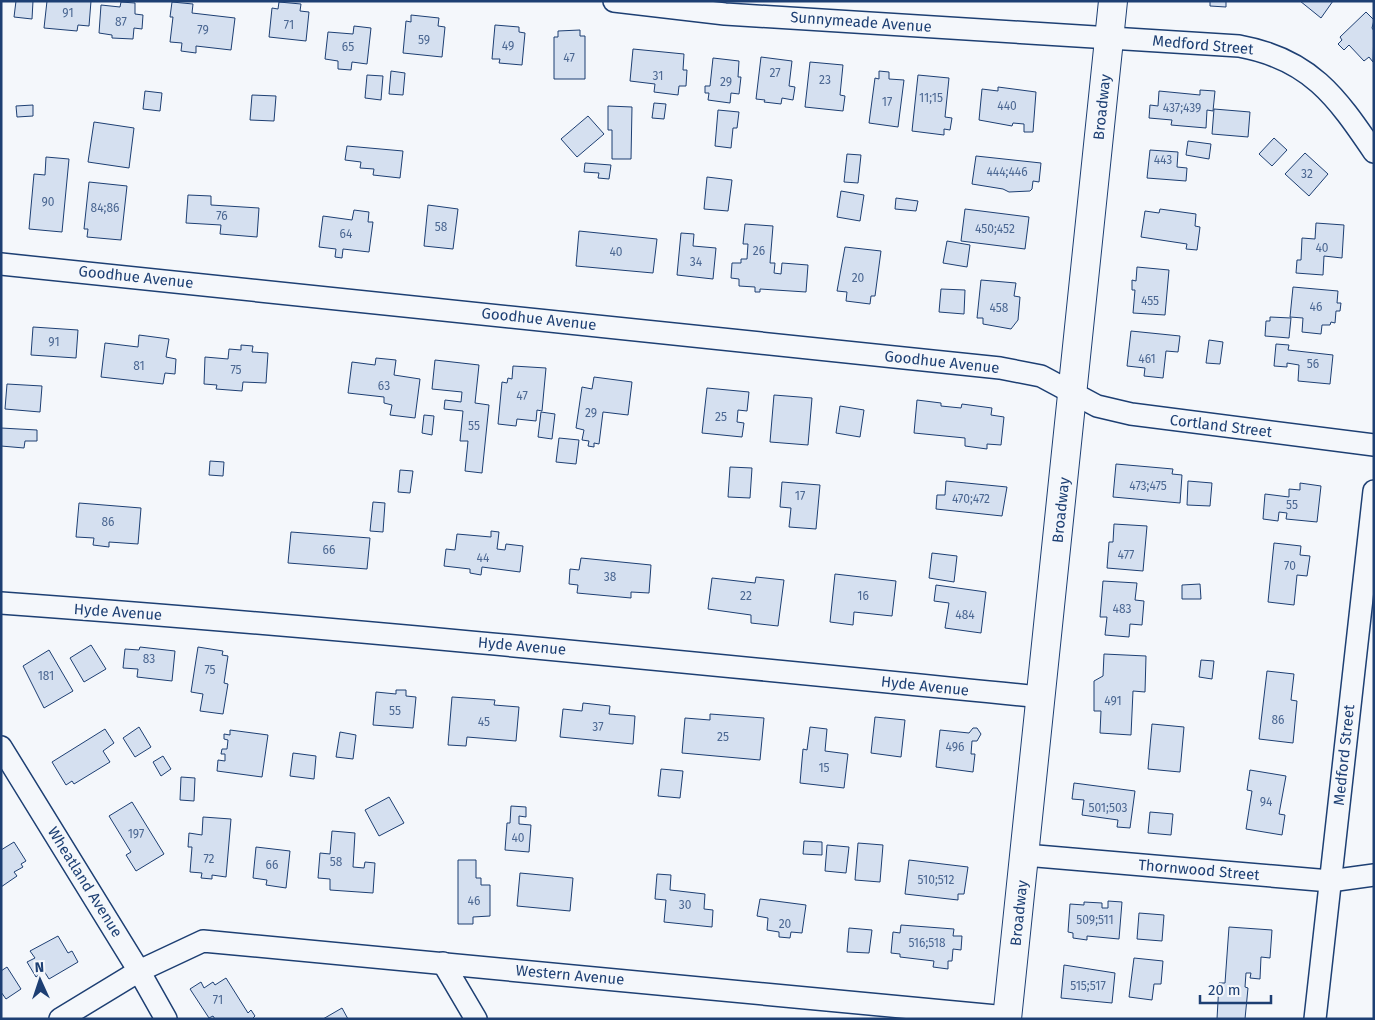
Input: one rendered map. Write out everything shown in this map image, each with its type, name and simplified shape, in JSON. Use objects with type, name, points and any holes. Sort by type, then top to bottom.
[{"type":"main road","name":"Broadway","points":[[1007,1018],[1113,1]]},
{"type":"street","name":"Sunnymeade Avenue","points":[[614,1],[725,14],[1109,38]]},
{"type":"street","name":"Medford Street","points":[[1109,38],[1239,46],[1262,50],[1287,60],[1299,66],[1328,90],[1374,152]]},
{"type":"street","name":"Goodhue Avenue","points":[[1,264],[1000,368],[1041,376],[1073,392]]},
{"type":"street","name":"Cortland Street","points":[[1073,392],[1097,406],[1131,414],[1374,445]]},
{"type":"street","name":"Medford Street","points":[[1315,1019],[1374,491]]},
{"type":"street","name":"Hyde Avenue","points":[[1,603],[273,624],[593,652],[1041,697]]},
{"type":"street","name":"Wheatland Avenue","points":[[2,749],[139,971],[166,1019]]},
{"type":"street","name":"Thornwood Street","points":[[1025,855],[1330,881],[1374,876]]},
{"type":"street","name":"Western Avenue","points":[[60,1019],[139,971],[203,941],[1007,1018]]},
{"type":"street","points":[[443,963],[476,1019]]},
{"type":"building","points":[[16,1],[33,1],[32,19],[14,17]]},
{"type":"building","points":[[47,1],[91,1],[89,26],[78,25],[77,31],[44,28]]},
{"type":"building","points":[[1210,1],[1226,1],[1226,7],[1210,6]]},
{"type":"building","points":[[1300,1],[1333,1],[1321,18]]},
{"type":"building","points":[[121,2],[135,3],[135,14],[143,15],[142,29],[134,28],[133,39],[112,38],[112,35],[99,33],[101,5],[120,7]]},
{"type":"building","points":[[172,2],[193,4],[192,13],[235,18],[231,50],[196,46],[196,53],[181,51],[182,43],[170,42],[173,17],[170,17]]},
{"type":"building","points":[[279,2],[301,4],[300,11],[309,12],[306,41],[269,37],[272,8],[278,9]]},
{"type":"building","points":[[1366,12],[1374,20],[1372,28],[1374,31],[1373,62],[1369,57],[1364,61],[1349,45],[1344,50],[1338,44],[1342,40],[1340,37]]},
{"type":"building","points":[[411,15],[439,18],[438,26],[445,27],[442,57],[403,53],[406,21],[411,22]]},
{"type":"building","points":[[495,25],[519,27],[519,32],[525,33],[522,65],[499,63],[500,59],[492,59]]},
{"type":"building","points":[[354,26],[371,28],[367,64],[352,62],[351,70],[338,69],[338,61],[325,59],[328,32],[353,34]]},
{"type":"building","points":[[580,30],[580,36],[585,36],[585,79],[554,79],[554,37],[558,37],[558,31]]},
{"type":"building","points":[[633,49],[684,54],[683,70],[687,70],[686,86],[679,86],[678,95],[654,92],[655,84],[630,81]]},
{"type":"building","points":[[761,57],[792,61],[789,86],[795,87],[793,100],[782,98],[781,104],[756,99]]},
{"type":"building","points":[[713,58],[739,61],[738,77],[741,77],[739,94],[731,93],[730,103],[708,100],[709,93],[705,93],[705,86],[710,86]]},
{"type":"building","points":[[810,62],[843,65],[840,95],[845,96],[843,111],[805,107]]},
{"type":"building","points":[[391,71],[405,73],[403,95],[389,94]]},
{"type":"building","points":[[879,71],[889,72],[889,79],[904,80],[898,127],[869,123],[875,78],[879,79]]},
{"type":"building","points":[[367,75],[383,76],[381,100],[365,98]]},
{"type":"building","points":[[918,75],[949,78],[945,117],[952,118],[950,130],[944,129],[944,135],[912,131]]},
{"type":"building","points":[[998,87],[1036,92],[1033,132],[1024,132],[1024,124],[1013,123],[1012,126],[979,120],[982,89],[998,91]]},
{"type":"building","points":[[1200,90],[1215,91],[1213,111],[1207,110],[1206,128],[1171,125],[1172,120],[1149,118],[1150,105],[1158,106],[1159,91],[1200,95]]},
{"type":"building","points":[[145,91],[162,93],[160,111],[143,109]]},
{"type":"building","points":[[252,95],[276,96],[274,121],[250,120]]},
{"type":"building","points":[[654,103],[666,104],[664,119],[652,118]]},
{"type":"building","points":[[33,105],[33,116],[17,117],[16,106]]},
{"type":"building","points":[[608,106],[632,107],[631,159],[612,159],[612,130],[608,130]]},
{"type":"building","points":[[1214,109],[1250,112],[1248,137],[1212,134]]},
{"type":"building","points":[[718,110],[739,112],[737,128],[733,128],[731,148],[715,146]]},
{"type":"building","points":[[588,116],[604,134],[577,157],[561,139]]},
{"type":"building","points":[[94,122],[134,128],[129,168],[88,162]]},
{"type":"building","points":[[1274,138],[1287,150],[1272,166],[1259,154]]},
{"type":"building","points":[[1188,141],[1211,144],[1209,159],[1186,155]]},
{"type":"building","points":[[347,146],[403,151],[400,178],[373,175],[374,169],[360,168],[361,162],[345,160]]},
{"type":"building","points":[[1150,150],[1178,152],[1177,167],[1187,168],[1186,181],[1147,178]]},
{"type":"building","points":[[1305,153],[1328,174],[1309,196],[1285,174]]},
{"type":"building","points":[[847,154],[861,155],[858,183],[844,182]]},
{"type":"building","points":[[976,156],[1041,163],[1039,182],[1033,181],[1030,191],[1009,192],[1003,189],[972,184]]},
{"type":"building","points":[[46,157],[69,159],[62,232],[29,229],[34,174],[45,175]]},
{"type":"building","points":[[585,163],[611,165],[609,179],[598,178],[599,173],[584,172]]},
{"type":"building","points":[[707,177],[732,180],[728,211],[704,209]]},
{"type":"building","points":[[89,182],[127,186],[121,240],[87,237],[88,229],[84,229]]},
{"type":"building","points":[[841,191],[864,195],[860,221],[837,217]]},
{"type":"building","points":[[188,195],[211,196],[211,205],[259,208],[257,237],[220,234],[221,225],[186,223]]},
{"type":"building","points":[[896,198],[918,201],[916,211],[895,209]]},
{"type":"building","points":[[428,205],[458,209],[453,249],[424,246]]},
{"type":"building","points":[[965,209],[1029,217],[1025,249],[961,241]]},
{"type":"building","points":[[1160,209],[1196,214],[1195,226],[1200,227],[1197,250],[1186,249],[1187,244],[1141,237],[1145,211],[1159,213]]},
{"type":"building","points":[[354,210],[369,212],[368,222],[373,222],[369,252],[343,249],[342,258],[335,257],[336,249],[319,247],[323,216],[352,220]]},
{"type":"building","points":[[1316,223],[1344,225],[1342,258],[1324,256],[1323,275],[1296,273],[1297,260],[1301,260],[1302,238],[1315,239]]},
{"type":"building","points":[[745,224],[773,226],[770,263],[775,263],[774,273],[781,274],[782,263],[808,265],[806,292],[760,289],[760,292],[755,292],[755,287],[739,286],[739,279],[731,278],[732,263],[741,263],[741,259],[747,259],[748,244],[743,244]]},
{"type":"building","points":[[579,231],[657,239],[653,273],[576,266]]},
{"type":"building","points":[[681,233],[694,234],[693,246],[716,248],[713,279],[677,275]]},
{"type":"building","points":[[947,241],[970,245],[967,267],[943,263]]},
{"type":"building","points":[[845,247],[881,251],[875,296],[871,296],[870,304],[846,301],[847,292],[837,291]]},
{"type":"building","points":[[1137,267],[1169,270],[1165,315],[1133,313],[1135,290],[1132,290],[1132,280],[1136,281]]},
{"type":"building","points":[[981,280],[1016,283],[1014,296],[1020,297],[1018,320],[1011,329],[983,324],[983,318],[977,318]]},
{"type":"building","points":[[1293,287],[1338,291],[1337,303],[1341,303],[1340,311],[1336,311],[1335,323],[1331,322],[1330,325],[1322,325],[1321,334],[1302,332],[1303,318],[1290,317]]},
{"type":"building","points":[[941,289],[965,290],[964,314],[939,312]]},
{"type":"building","points":[[1270,317],[1291,318],[1289,338],[1265,336],[1266,321],[1270,321]]},
{"type":"building","points":[[33,327],[78,330],[76,358],[31,355]]},
{"type":"building","points":[[1131,331],[1180,336],[1178,352],[1166,351],[1163,378],[1144,376],[1145,368],[1127,366]]},
{"type":"building","points":[[139,335],[169,339],[166,357],[176,359],[175,374],[165,373],[163,384],[101,377],[105,343],[138,347]]},
{"type":"building","points":[[1209,340],[1223,342],[1220,364],[1206,363]]},
{"type":"building","points":[[1276,344],[1289,345],[1288,350],[1333,355],[1330,384],[1298,381],[1299,365],[1287,363],[1287,367],[1274,366]]},
{"type":"building","points":[[241,345],[253,346],[252,352],[268,353],[266,383],[243,382],[242,391],[216,389],[217,385],[204,384],[205,357],[228,359],[229,349],[241,350]]},
{"type":"building","points":[[376,358],[396,360],[394,375],[420,379],[415,418],[390,415],[392,405],[384,403],[384,397],[348,393],[352,362],[375,365]]},
{"type":"building","points":[[435,360],[479,365],[475,403],[489,405],[482,473],[465,471],[468,441],[460,441],[463,411],[444,409],[445,400],[461,402],[462,392],[432,389]]},
{"type":"building","points":[[513,366],[546,368],[542,411],[537,410],[536,421],[517,419],[516,426],[498,424],[502,382],[507,383],[508,378],[512,379]]},
{"type":"building","points":[[594,377],[632,382],[628,415],[603,412],[599,444],[594,443],[594,447],[588,446],[589,441],[582,440],[584,430],[576,428],[582,387],[592,389]]},
{"type":"building","points":[[7,384],[42,386],[40,412],[5,409]]},
{"type":"building","points":[[707,388],[749,392],[747,411],[738,410],[737,422],[744,423],[742,437],[702,433]]},
{"type":"building","points":[[774,395],[812,398],[808,445],[770,442]]},
{"type":"building","points":[[917,400],[941,403],[941,406],[961,408],[962,404],[992,408],[991,415],[1004,417],[1001,445],[987,444],[987,449],[965,446],[965,438],[914,433]]},
{"type":"building","points":[[840,406],[864,410],[860,437],[836,433]]},
{"type":"building","points":[[541,412],[555,414],[552,439],[538,437]]},
{"type":"building","points":[[424,415],[434,416],[432,435],[422,433]]},
{"type":"building","points":[[1,428],[37,430],[37,441],[25,441],[24,448],[1,446]]},
{"type":"building","points":[[559,438],[579,440],[576,464],[556,462]]},
{"type":"building","points":[[210,461],[224,462],[223,476],[209,475]]},
{"type":"building","points":[[1116,464],[1173,469],[1172,474],[1182,475],[1180,503],[1113,497]]},
{"type":"building","points":[[730,467],[752,468],[750,498],[728,497]]},
{"type":"building","points":[[400,470],[413,471],[410,493],[398,492]]},
{"type":"building","points":[[946,481],[1007,487],[1002,516],[936,509],[937,495],[945,495]]},
{"type":"building","points":[[1188,481],[1212,483],[1210,506],[1187,505]]},
{"type":"building","points":[[782,482],[820,485],[816,529],[789,527],[791,508],[780,507]]},
{"type":"building","points":[[1300,483],[1321,486],[1317,522],[1286,519],[1287,513],[1279,512],[1278,521],[1263,519],[1265,494],[1289,497],[1289,489],[1300,490]]},
{"type":"building","points":[[373,502],[385,503],[383,532],[370,531]]},
{"type":"building","points":[[79,503],[141,508],[138,544],[109,542],[109,547],[93,545],[94,538],[76,537]]},
{"type":"building","points":[[1114,524],[1147,526],[1143,571],[1107,568],[1109,542],[1113,542]]},
{"type":"building","points":[[491,531],[499,532],[497,549],[505,550],[506,544],[523,546],[520,572],[482,567],[481,575],[470,573],[470,569],[444,566],[446,549],[455,550],[457,534],[491,537]]},
{"type":"building","points":[[291,532],[370,538],[367,569],[288,563]]},
{"type":"building","points":[[1274,543],[1301,546],[1300,555],[1310,556],[1307,576],[1297,575],[1294,605],[1268,602]]},
{"type":"building","points":[[932,553],[957,556],[954,582],[929,578]]},
{"type":"building","points":[[581,558],[651,565],[649,593],[631,592],[631,598],[577,593],[578,585],[569,584],[570,569],[579,570]]},
{"type":"building","points":[[835,574],[896,581],[892,616],[854,612],[853,625],[830,622]]},
{"type":"building","points":[[756,577],[784,580],[778,626],[751,623],[751,615],[708,609],[712,578],[755,583]]},
{"type":"building","points":[[1103,581],[1137,583],[1135,600],[1144,601],[1142,625],[1130,624],[1129,637],[1105,635],[1107,617],[1100,617]]},
{"type":"building","points":[[1200,584],[1201,599],[1182,599],[1182,585]]},
{"type":"building","points":[[936,585],[986,592],[981,633],[945,628],[949,603],[934,601]]},
{"type":"building","points":[[91,645],[106,669],[84,682],[70,658]]},
{"type":"building","points":[[140,647],[175,651],[172,681],[137,677],[138,669],[123,668],[125,649],[139,650]]},
{"type":"building","points":[[198,647],[223,651],[222,655],[228,656],[224,683],[228,684],[223,714],[200,711],[203,694],[191,692]]},
{"type":"building","points":[[49,650],[73,691],[44,708],[23,666]]},
{"type":"building","points":[[1104,654],[1146,656],[1145,692],[1133,691],[1131,735],[1100,733],[1101,711],[1094,711],[1094,681],[1103,676]]},
{"type":"building","points":[[1201,660],[1214,661],[1212,679],[1199,677]]},
{"type":"building","points":[[1267,671],[1294,674],[1291,700],[1297,701],[1293,743],[1259,739]]},
{"type":"building","points":[[396,690],[406,690],[406,696],[416,697],[413,728],[373,725],[376,692],[396,694]]},
{"type":"building","points":[[452,697],[495,700],[494,705],[519,707],[516,741],[467,737],[466,746],[448,745]]},
{"type":"building","points":[[583,703],[610,706],[609,714],[635,716],[633,744],[560,737],[563,709],[582,711]]},
{"type":"building","points":[[710,714],[764,718],[760,760],[682,753],[685,718],[710,720]]},
{"type":"building","points":[[875,717],[905,720],[901,757],[871,753]]},
{"type":"building","points":[[1152,724],[1184,727],[1180,772],[1148,769]]},
{"type":"building","points":[[139,727],[151,747],[135,757],[123,738]]},
{"type":"building","points":[[810,727],[827,729],[825,751],[848,754],[844,788],[800,783],[803,749],[807,750]]},
{"type":"building","points":[[973,728],[977,728],[981,734],[977,741],[972,741],[971,754],[975,754],[973,772],[936,767],[940,730],[969,733]]},
{"type":"building","points":[[105,729],[114,743],[103,751],[110,762],[74,784],[72,781],[66,785],[52,762]]},
{"type":"building","points":[[230,730],[268,735],[262,777],[217,771],[218,760],[225,761],[225,754],[221,754],[222,749],[227,749],[228,740],[224,739],[224,734],[230,735]]},
{"type":"building","points":[[340,732],[356,735],[353,759],[336,757]]},
{"type":"building","points":[[293,753],[316,756],[314,779],[290,776]]},
{"type":"building","points":[[163,756],[171,769],[161,776],[153,762]]},
{"type":"building","points":[[661,769],[683,771],[680,798],[658,796]]},
{"type":"building","points":[[1250,770],[1286,776],[1279,814],[1285,815],[1282,835],[1246,829],[1252,791],[1247,790]]},
{"type":"building","points":[[181,777],[195,778],[194,801],[180,800]]},
{"type":"building","points":[[1074,783],[1135,791],[1130,828],[1117,827],[1118,820],[1082,815],[1084,800],[1072,799]]},
{"type":"building","points":[[389,797],[404,823],[379,836],[365,810]]},
{"type":"building","points":[[132,802],[164,854],[136,871],[126,855],[131,852],[109,816]]},
{"type":"building","points":[[511,806],[526,807],[526,817],[519,816],[519,824],[531,825],[529,852],[505,850],[507,823],[510,823]]},
{"type":"building","points":[[1150,812],[1173,814],[1171,835],[1148,833]]},
{"type":"building","points":[[203,817],[231,819],[226,877],[212,875],[212,879],[201,878],[202,873],[190,872],[192,847],[188,847],[189,833],[202,835]]},
{"type":"building","points":[[332,831],[355,833],[353,867],[364,868],[365,862],[375,863],[373,893],[330,890],[330,879],[318,878],[320,853],[330,854]]},
{"type":"building","points":[[804,841],[822,842],[822,855],[803,854]]},
{"type":"building","points":[[14,842],[26,861],[21,864],[23,867],[14,872],[17,876],[1,887],[1,850]]},
{"type":"building","points":[[858,843],[883,845],[880,882],[855,880]]},
{"type":"building","points":[[827,845],[849,847],[846,873],[825,871]]},
{"type":"building","points":[[256,847],[290,851],[286,888],[266,885],[267,880],[253,878]]},
{"type":"building","points":[[458,860],[476,860],[476,878],[481,878],[481,885],[490,885],[490,916],[473,917],[473,924],[458,924]]},
{"type":"building","points":[[909,860],[968,867],[964,894],[958,894],[958,900],[905,894]]},
{"type":"building","points":[[520,873],[573,878],[570,911],[517,906]]},
{"type":"building","points":[[657,874],[671,875],[670,890],[705,894],[704,909],[713,910],[712,927],[664,922],[666,900],[655,899]]},
{"type":"building","points":[[760,899],[806,905],[802,933],[791,932],[790,938],[779,937],[779,932],[767,930],[768,918],[757,916]]},
{"type":"building","points":[[1108,901],[1122,902],[1119,939],[1087,936],[1087,940],[1073,938],[1073,933],[1068,932],[1070,904],[1084,905],[1084,902],[1102,903],[1102,908],[1108,908]]},
{"type":"building","points":[[1139,913],[1164,915],[1162,941],[1137,939]]},
{"type":"building","points":[[901,925],[954,929],[953,936],[962,936],[961,950],[953,949],[952,961],[948,961],[948,969],[933,967],[934,961],[900,957],[900,954],[891,953],[893,932],[900,933]]},
{"type":"building","points":[[1229,927],[1272,930],[1270,958],[1261,957],[1260,979],[1250,978],[1251,973],[1246,973],[1245,987],[1248,988],[1245,1019],[1217,1019],[1219,983],[1225,983]]},
{"type":"building","points":[[849,928],[872,930],[869,953],[847,952]]},
{"type":"building","points":[[58,936],[68,953],[72,951],[78,962],[49,979],[44,971],[36,977],[27,962],[35,958],[30,951]]},
{"type":"building","points":[[1134,958],[1163,961],[1161,984],[1154,984],[1152,1000],[1129,997]]},
{"type":"building","points":[[1064,965],[1115,973],[1112,1003],[1061,998]]},
{"type":"building","points":[[7,967],[21,989],[6,999],[1,992],[1,971]]},
{"type":"building","points":[[226,978],[248,1013],[251,1010],[255,1016],[252,1019],[215,1019],[213,1016],[209,1018],[190,989],[201,982],[204,988],[213,982],[215,985]]},
{"type":"building","points":[[342,1008],[348,1019],[323,1019]]}]
